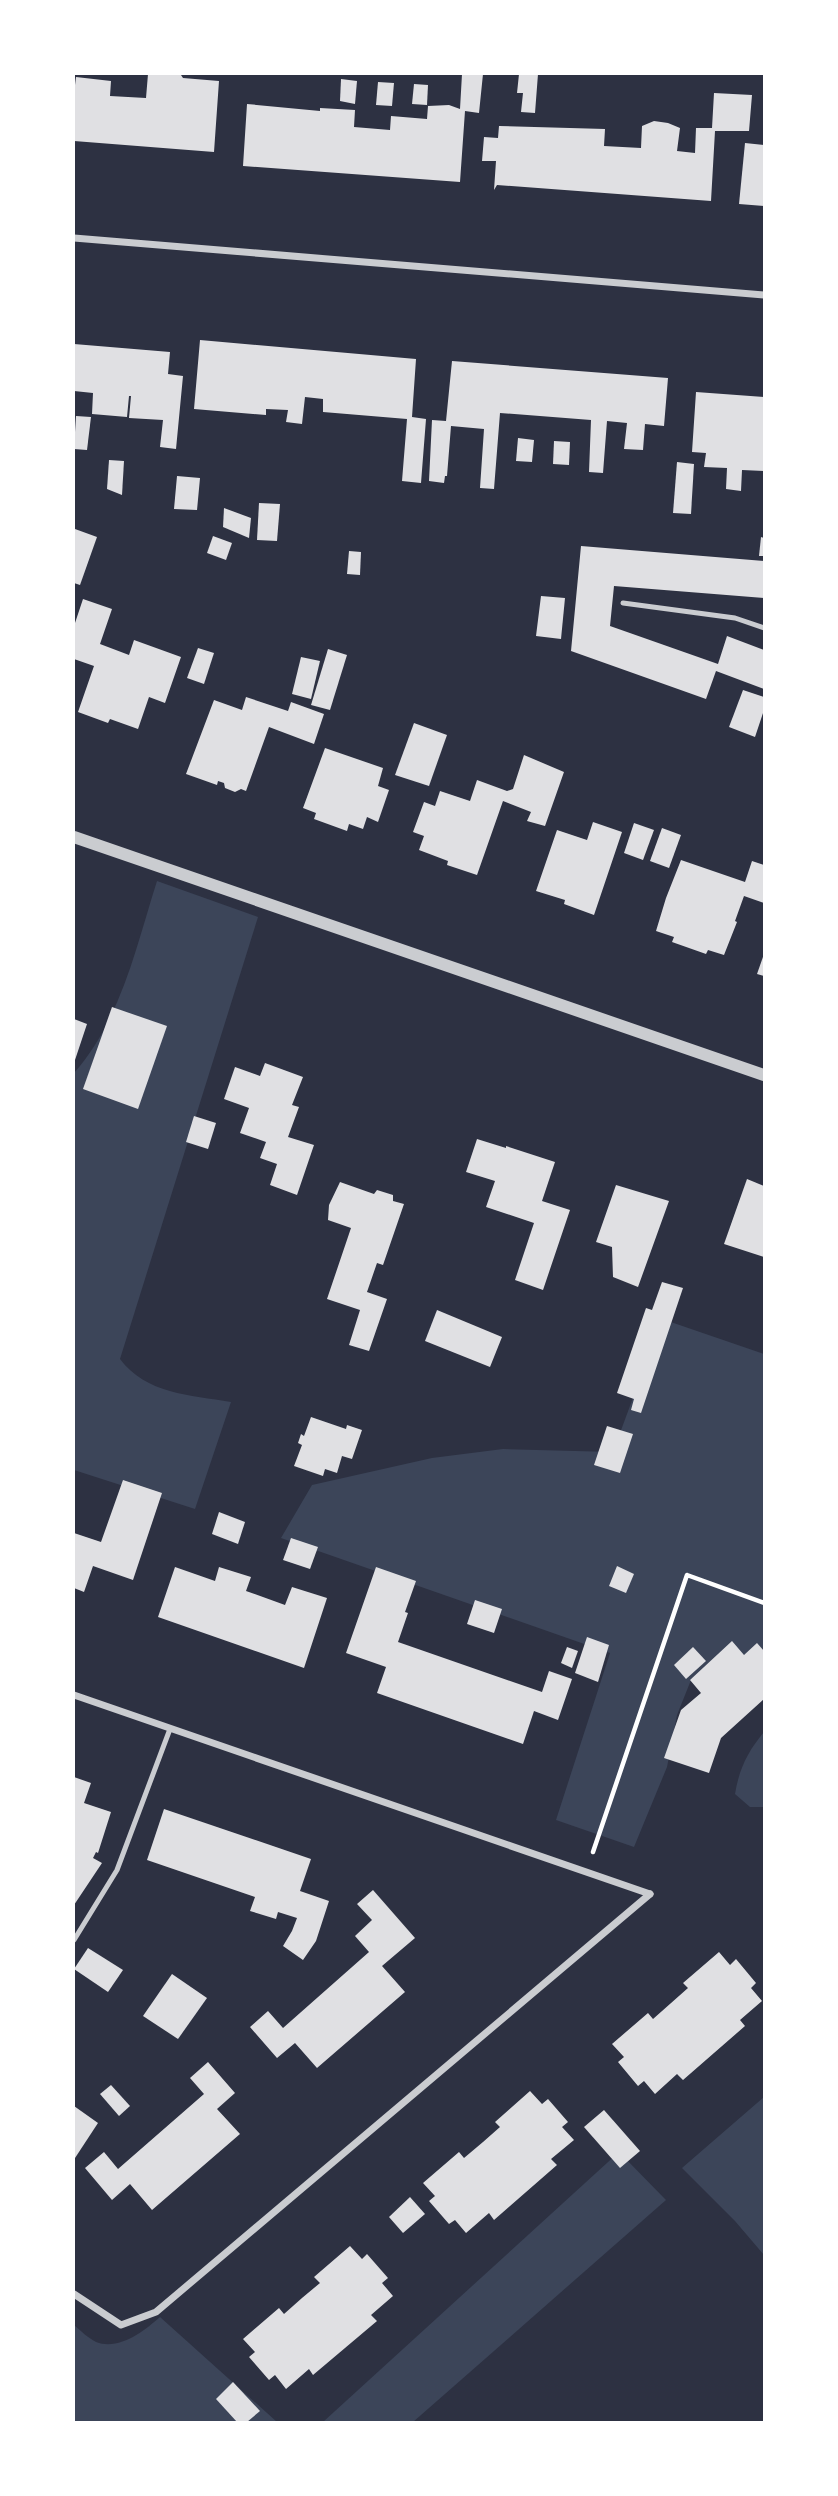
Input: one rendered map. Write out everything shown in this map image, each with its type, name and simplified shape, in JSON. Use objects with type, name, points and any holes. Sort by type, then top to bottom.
[{"type":"street","points":[[74,237],[765,295]]},
{"type":"street","points":[[74,837],[765,1075]]},
{"type":"street","points":[[74,1695],[650,1894],[156,2312],[121,2325],[74,2294]]},
{"type":"lane","points":[[623,603],[735,618],[765,628]]},
{"type":"lane","points":[[74,1940],[117,1870],[170,1729]]},
{"type":"path","points":[[586,1872],[687,1575],[765,1603]]},
{"type":"shaded area","points":[[157,881],[258,917],[120,1359],[143,1380],[156,1386],[185,1395],[231,1402],[195,1509],[74,1470],[74,1073],[104,1030],[115,1006],[134,957]]},
{"type":"shaded area","points":[[662,1319],[764,1354],[764,1686],[756,1673],[691,1680],[677,1715],[667,1767],[634,1847],[556,1820],[610,1653],[281,1538],[312,1485],[432,1458],[503,1449],[613,1452]]},
{"type":"shaded area","points":[[764,1732],[764,1807],[750,1807],[735,1794],[745,1761]]},
{"type":"shaded area","points":[[764,2097],[764,2255],[735,2221],[682,2168]]},
{"type":"shaded area","points":[[619,2152],[666,2200],[413,2422],[323,2422]]},
{"type":"shaded area","points":[[160,2317],[277,2422],[74,2422],[74,2325],[96,2342],[113,2344],[131,2338]]},
{"type":"building","points":[[148,74],[181,75],[183,78],[219,81],[214,152],[74,141],[76,77],[111,81],[110,96],[146,98]]},
{"type":"building","points":[[462,74],[483,74],[479,113],[465,111],[460,182],[243,166],[247,104],[320,111],[320,108],[355,110],[354,127],[390,130],[391,116],[427,119],[428,106],[449,105],[460,109]]},
{"type":"building","points":[[519,74],[538,74],[535,113],[521,112],[523,93],[517,93]]},
{"type":"building","points":[[341,79],[357,81],[355,104],[340,101]]},
{"type":"building","points":[[378,82],[394,83],[392,106],[376,105]]},
{"type":"building","points":[[414,84],[428,85],[427,105],[412,104]]},
{"type":"building","points":[[714,93],[752,95],[749,131],[715,131],[711,201],[497,185],[494,190],[496,161],[482,161],[484,137],[498,138],[499,126],[605,129],[604,146],[641,148],[642,126],[654,121],[680,128],[677,151],[695,153],[696,128],[712,128]]},
{"type":"building","points":[[745,143],[764,145],[764,206],[739,204]]},
{"type":"building","points":[[200,340],[416,359],[412,417],[426,419],[421,483],[402,481],[407,419],[323,412],[323,399],[305,397],[302,424],[286,422],[288,410],[266,409],[266,415],[194,409]]},
{"type":"building","points":[[74,344],[170,352],[168,374],[183,376],[176,449],[160,447],[163,420],[129,418],[131,396],[127,417],[92,414],[93,393],[74,391]]},
{"type":"building","points":[[452,361],[668,378],[664,426],[645,424],[643,450],[624,449],[627,423],[607,421],[603,473],[589,472],[591,420],[500,413],[494,489],[480,488],[484,429],[451,426],[447,476],[444,483],[429,481],[432,420],[446,421]]},
{"type":"building","points":[[696,392],[764,397],[764,471],[742,470],[741,491],[726,489],[727,468],[704,467],[706,453],[692,452]]},
{"type":"building","points":[[76,416],[91,417],[87,450],[74,449]]},
{"type":"building","points":[[518,438],[534,440],[532,462],[516,461]]},
{"type":"building","points":[[554,441],[570,442],[569,465],[553,464]]},
{"type":"building","points":[[109,460],[124,461],[122,495],[107,489]]},
{"type":"building","points":[[677,462],[694,464],[691,514],[673,513]]},
{"type":"building","points":[[177,476],[200,478],[197,510],[174,509]]},
{"type":"building","points":[[259,503],[280,504],[277,541],[257,540]]},
{"type":"building","points":[[224,508],[251,518],[249,538],[223,527]]},
{"type":"building","points":[[75,529],[97,537],[80,585],[74,583]]},
{"type":"building","points":[[213,536],[232,543],[226,560],[207,553]]},
{"type":"building","points":[[761,537],[764,538],[764,556],[759,556]]},
{"type":"building","points":[[581,546],[764,561],[764,598],[614,586],[610,626],[718,664],[727,636],[764,650],[764,689],[716,671],[706,699],[571,651]]},
{"type":"building","points":[[349,551],[361,552],[360,575],[347,574]]},
{"type":"building","points":[[541,596],[565,598],[561,639],[536,636]]},
{"type":"building","points":[[83,599],[112,609],[100,644],[129,655],[134,640],[181,657],[165,703],[149,697],[138,729],[110,719],[108,723],[78,712],[94,666],[74,659],[74,626]]},
{"type":"building","points":[[198,648],[214,653],[204,684],[187,678]]},
{"type":"building","points":[[328,649],[347,655],[330,710],[311,705]]},
{"type":"building","points":[[301,657],[320,661],[311,699],[292,694]]},
{"type":"building","points":[[743,690],[764,697],[764,710],[755,737],[729,727]]},
{"type":"building","points":[[246,697],[288,711],[291,702],[324,714],[314,744],[269,727],[246,791],[241,789],[235,792],[225,788],[224,783],[218,781],[217,785],[186,774],[214,700],[242,710]]},
{"type":"building","points":[[414,723],[447,735],[429,786],[395,775]]},
{"type":"building","points":[[325,748],[383,768],[378,786],[389,790],[378,822],[367,817],[363,829],[349,824],[347,831],[314,819],[316,813],[303,808]]},
{"type":"building","points":[[524,755],[564,772],[545,826],[527,821],[531,812],[503,801],[477,875],[447,865],[448,861],[419,850],[424,836],[413,832],[424,802],[435,806],[440,791],[470,801],[477,780],[507,791],[513,789]]},
{"type":"building","points":[[593,822],[622,832],[594,915],[564,904],[565,900],[536,891],[557,830],[587,840]]},
{"type":"building","points":[[634,823],[654,830],[643,860],[624,853]]},
{"type":"building","points":[[662,828],[681,835],[669,868],[650,861]]},
{"type":"building","points":[[681,860],[745,882],[752,861],[764,865],[764,903],[744,896],[724,955],[708,950],[706,954],[672,942],[674,937],[656,931]]},
{"type":"building","points":[[764,954],[764,976],[757,974]]},
{"type":"building","points":[[112,1007],[167,1026],[138,1109],[83,1089]]},
{"type":"building","points":[[74,1019],[87,1024],[74,1063]]},
{"type":"building","points":[[265,1063],[303,1077],[292,1105],[299,1107],[288,1137],[314,1145],[297,1195],[270,1185],[277,1164],[260,1158],[266,1142],[240,1133],[249,1108],[224,1099],[235,1067],[260,1076]]},
{"type":"building","points":[[194,1116],[216,1123],[208,1149],[186,1142]]},
{"type":"building","points":[[477,1139],[555,1162],[542,1201],[570,1210],[543,1290],[515,1280],[534,1223],[486,1207],[495,1181],[466,1172]]},
{"type":"building","points":[[747,1179],[764,1186],[764,1257],[724,1244]]},
{"type":"building","points":[[340,1182],[374,1194],[377,1190],[393,1195],[393,1201],[404,1204],[383,1265],[377,1263],[367,1292],[387,1299],[369,1351],[349,1345],[360,1310],[327,1299],[351,1228],[328,1220],[329,1205]]},
{"type":"building","points":[[616,1185],[669,1201],[638,1287],[613,1277],[612,1247],[596,1242]]},
{"type":"building","points":[[662,1282],[683,1288],[641,1413],[631,1410],[634,1399],[617,1393],[646,1308],[652,1310]]},
{"type":"building","points":[[437,1310],[502,1337],[490,1367],[425,1341]]},
{"type":"building","points":[[311,1417],[346,1429],[347,1425],[362,1430],[352,1459],[342,1456],[337,1473],[325,1469],[323,1476],[294,1466],[302,1445],[298,1443],[301,1434],[304,1436]]},
{"type":"building","points":[[607,1426],[633,1434],[620,1473],[594,1465]]},
{"type":"building","points":[[123,1480],[162,1493],[133,1580],[93,1566],[84,1592],[74,1588],[74,1533],[101,1542]]},
{"type":"building","points":[[219,1512],[245,1522],[238,1544],[212,1534]]},
{"type":"building","points":[[291,1538],[318,1547],[310,1569],[283,1560]]},
{"type":"building","points":[[617,1566],[634,1574],[626,1593],[609,1586]]},
{"type":"building","points":[[175,1567],[215,1581],[219,1567],[251,1577],[246,1591],[285,1605],[292,1587],[327,1598],[304,1668],[158,1617]]},
{"type":"building","points":[[376,1567],[416,1581],[398,1642],[542,1692],[549,1671],[572,1679],[558,1720],[534,1711],[523,1744],[377,1693],[386,1667],[346,1653]]},
{"type":"building","points":[[475,1600],[502,1609],[494,1633],[467,1624]]},
{"type":"building","points":[[587,1637],[609,1645],[598,1682],[575,1673]]},
{"type":"building","points":[[732,1641],[744,1655],[757,1643],[764,1651],[764,1699],[721,1738],[709,1773],[664,1758],[681,1710],[701,1693],[690,1680]]},
{"type":"building","points":[[567,1647],[578,1651],[572,1668],[561,1663]]},
{"type":"building","points":[[693,1647],[706,1661],[686,1679],[674,1665]]},
{"type":"building","points":[[74,1777],[91,1783],[84,1803],[111,1812],[98,1853],[96,1852],[93,1858],[102,1863],[74,1905]]},
{"type":"building","points":[[164,1809],[311,1859],[300,1891],[329,1901],[316,1941],[303,1960],[283,1946],[297,1918],[278,1912],[276,1919],[250,1911],[255,1897],[147,1860]]},
{"type":"building","points":[[373,1890],[415,1938],[382,1966],[405,1992],[317,2068],[295,2043],[277,2058],[250,2027],[268,2011],[283,2028],[369,1952],[355,1936],[372,1920],[357,1904]]},
{"type":"building","points":[[88,1948],[123,1970],[108,1992],[74,1969]]},
{"type":"building","points":[[719,1952],[730,1965],[736,1959],[756,1983],[751,1988],[762,2001],[740,2020],[745,2026],[683,2080],[677,2074],[655,2094],[644,2081],[638,2086],[618,2062],[624,2057],[612,2044],[648,2013],[653,2019],[688,1988],[683,1983]]},
{"type":"building","points":[[172,1974],[207,1998],[178,2039],[143,2016]]},
{"type":"building","points":[[208,2062],[235,2093],[217,2109],[240,2134],[152,2210],[130,2184],[112,2200],[85,2168],[104,2152],[118,2169],[204,2094],[190,2078]]},
{"type":"building","points":[[111,2085],[130,2106],[119,2116],[100,2094]]},
{"type":"building","points":[[530,2091],[542,2104],[548,2099],[568,2122],[562,2127],[574,2140],[551,2159],[557,2165],[494,2220],[489,2213],[466,2233],[455,2220],[449,2224],[429,2201],[435,2196],[423,2183],[459,2152],[464,2158],[483,2142],[500,2127],[495,2122]]},
{"type":"building","points":[[74,2106],[98,2123],[75,2158],[74,2157]]},
{"type":"building","points":[[604,2110],[640,2151],[620,2168],[584,2127]]},
{"type":"building","points":[[410,2197],[425,2214],[403,2233],[389,2217]]},
{"type":"building","points":[[350,2246],[362,2259],[367,2254],[388,2278],[382,2283],[393,2296],[371,2315],[377,2321],[313,2375],[309,2369],[286,2389],[275,2375],[269,2380],[249,2357],[255,2352],[243,2339],[279,2308],[284,2314],[320,2283],[314,2277]]},
{"type":"building","points":[[233,2382],[260,2411],[247,2422],[237,2422],[216,2399]]}]
